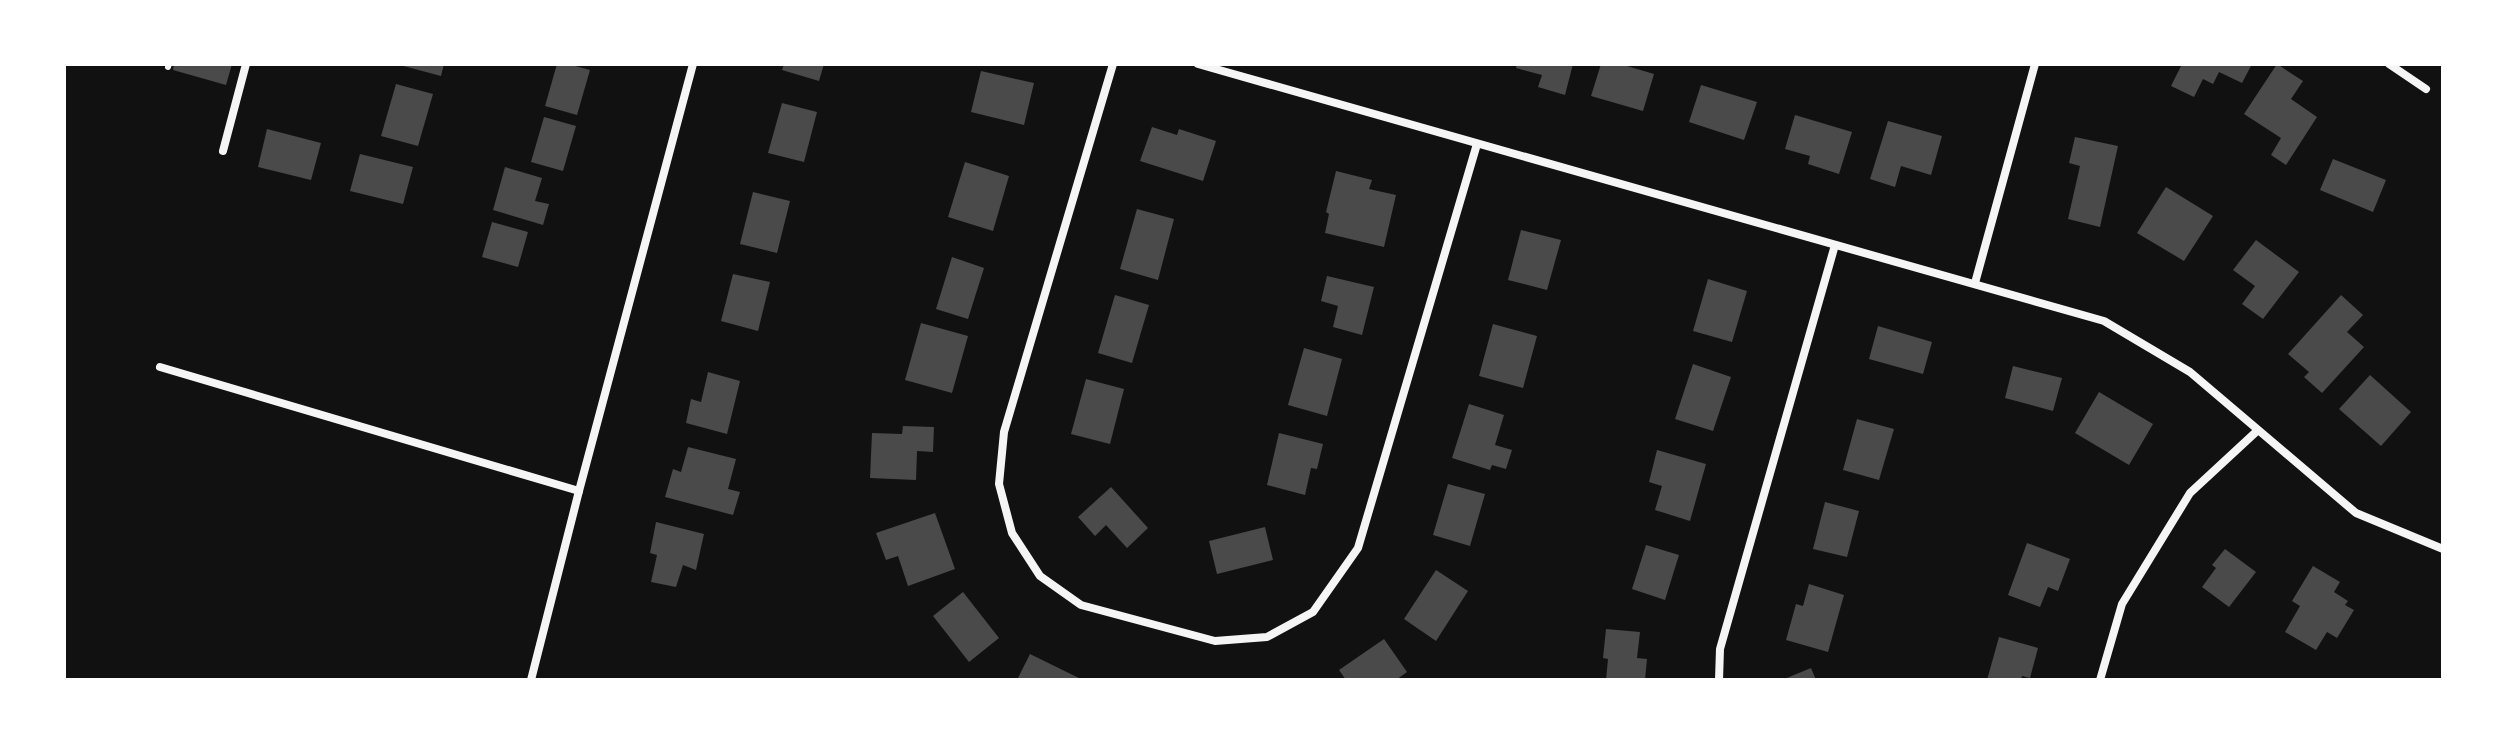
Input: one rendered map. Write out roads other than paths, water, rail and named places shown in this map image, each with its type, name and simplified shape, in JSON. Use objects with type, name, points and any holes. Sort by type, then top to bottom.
[{"type":"street","points":[[223,151],[246,64]]},
{"type":"street","points":[[531,680],[693,64]]},
{"type":"street","points":[[1113,64],[1004,432],[999,484],[1012,533],[1040,576],[1081,605],[1215,641],[1267,637],[1313,612],[1358,548],[1477,144]]},
{"type":"street","points":[[1198,64],[2104,321],[2190,372],[2356,513],[2443,549]]},
{"type":"street","points":[[1975,283],[2035,64]]},
{"type":"street","points":[[2389,64],[2426,89]]},
{"type":"street","points":[[1719,680],[1720,649],[1835,245]]},
{"type":"street","points":[[160,367],[579,491]]},
{"type":"street","points":[[2100,680],[2122,604],[2190,493],[2257,431]]}]
